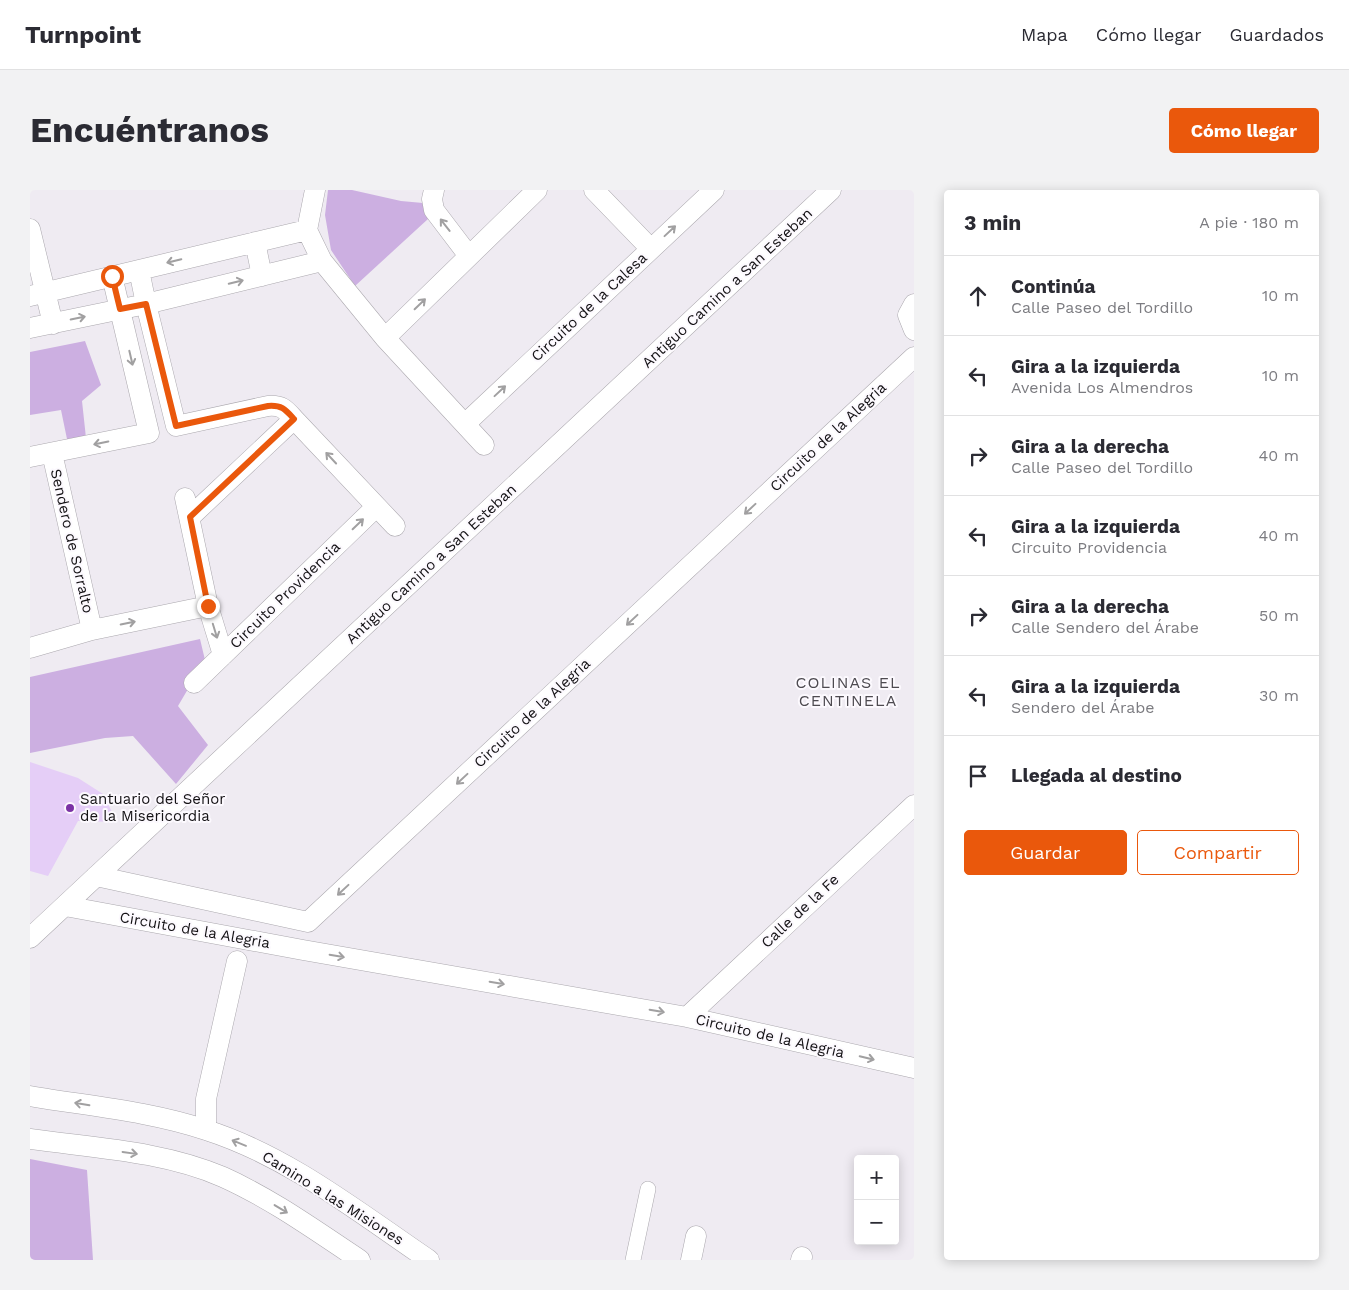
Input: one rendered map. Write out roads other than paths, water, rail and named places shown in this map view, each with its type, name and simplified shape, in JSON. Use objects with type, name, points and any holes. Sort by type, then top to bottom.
[{"type":"street","points":[[315,190],[307,230],[322,261],[385,338],[484,445]]},
{"type":"street","points":[[434,190],[432,200],[434,210],[469,256]]},
{"type":"street","points":[[385,338],[537,190]]},
{"type":"street","points":[[594,190],[651,249]]},
{"type":"street","name":"Circuito de la Calesa","points":[[465,424],[714,190]]},
{"type":"street","name":"Antiguo Camino a San Esteban","points":[[30,938],[832,190]]},
{"type":"street","points":[[30,229],[37,294],[53,324]]},
{"type":"street","points":[[37,294],[307,230]]},
{"type":"street","points":[[255,242],[262,276]]},
{"type":"street","points":[[30,328],[146,304],[322,261]]},
{"type":"street","points":[[139,270],[176,426],[278,405],[285,409],[394,526]]},
{"type":"street","points":[[30,457],[149,433],[112,276]]},
{"type":"street","points":[[914,304],[908,315],[914,330]]},
{"type":"street","name":"Circuito de la Alegria","points":[[96,876],[308,922],[914,357]]},
{"type":"street","points":[[223,655],[208,606],[188,508],[294,419]]},
{"type":"street","name":"Sendero de Sorralto","points":[[52,453],[92,630]]},
{"type":"street","name":"Circuito Providencia","points":[[194,683],[376,507]]},
{"type":"street","points":[[30,648],[92,630],[208,606]]},
{"type":"street","name":"Calle de la Fe","points":[[687,1017],[914,805]]},
{"type":"street","name":"Circuito de la Alegria","points":[[65,906],[303,950],[687,1017],[914,1068]]},
{"type":"street","points":[[303,950],[308,922]]},
{"type":"street","points":[[206,1130],[206,1099],[237,962]]},
{"type":"street","name":"Camino a las Misiones","points":[[30,1096],[137,1114],[206,1130],[266,1154],[286,1165],[429,1260]]},
{"type":"street","points":[[30,1139],[151,1156],[191,1166],[223,1177],[265,1199],[360,1260]]},
{"type":"street","points":[[633,1260],[648,1189]]},
{"type":"street","points":[[691,1260],[696,1236]]},
{"type":"place","name":"Santuario del Señor de la Misericordia","points":[[70,808]]},
{"type":"district","name":"COLINAS EL CENTINELA","points":[[848,691]]}]
